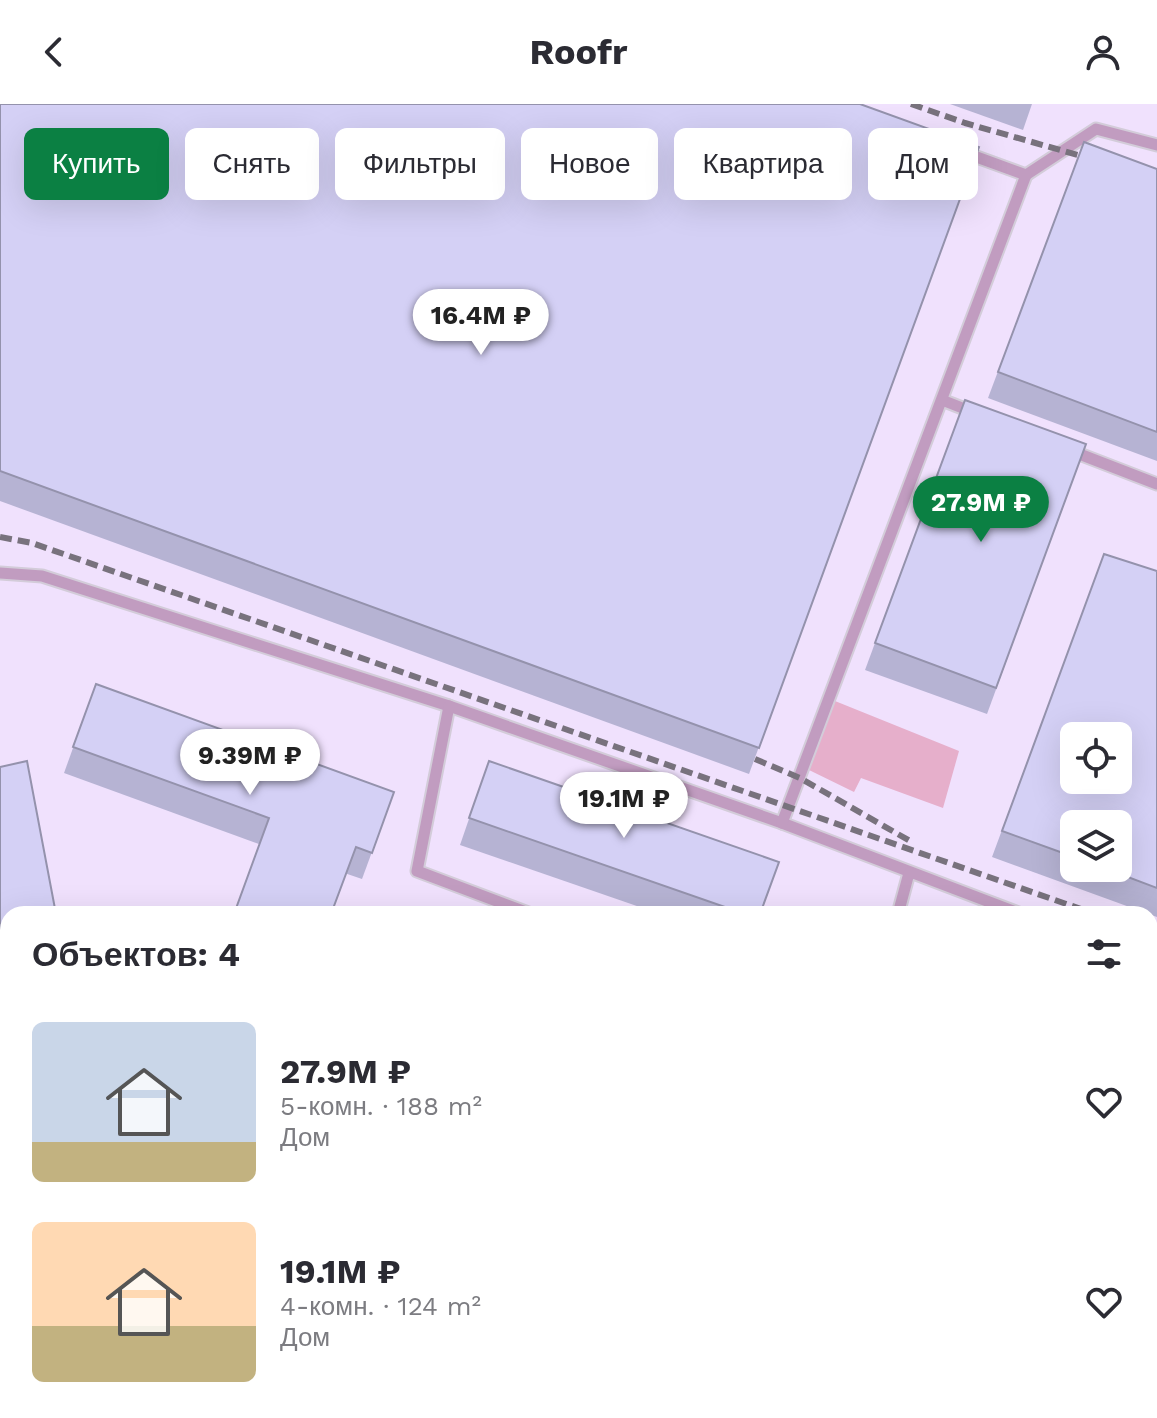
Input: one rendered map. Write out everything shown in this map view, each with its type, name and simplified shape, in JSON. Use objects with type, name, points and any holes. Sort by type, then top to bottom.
[{"type":"lane","points":[[782,823],[1026,175],[1096,129],[1157,145]]},
{"type":"lane","points":[[978,157],[1026,175]]},
{"type":"lane","points":[[942,400],[985,417]]},
{"type":"lane","points":[[1057,445],[1157,484]]},
{"type":"lane","points":[[0,573],[42,576],[449,706],[782,823],[999,906]]},
{"type":"lane","points":[[449,706],[417,871],[510,906]]},
{"type":"lane","points":[[900,906],[909,873]]},
{"type":"shaded area","points":[[0,104],[1157,104],[1157,906],[0,906]]},
{"type":"shaded area","points":[[835,701],[959,751],[943,808],[861,778],[854,792],[809,770]]},
{"type":"building","points":[[0,104],[860,104],[926,128],[868,128],[868,200],[960,200],[759,748],[0,471]]},
{"type":"building","points":[[1084,142],[1157,169],[1157,432],[998,372]]},
{"type":"building","points":[[965,400],[1086,444],[996,688],[875,643]]},
{"type":"building","points":[[1104,554],[1157,571],[1157,888],[1132,879],[1132,810],[1060,810],[1060,852],[1002,831]]},
{"type":"building","points":[[96,684],[394,792],[372,853],[356,847],[334,906],[237,906],[269,818],[73,747]]},
{"type":"building","points":[[27,761],[54,906],[0,906],[0,767]]},
{"type":"building","points":[[489,761],[779,862],[763,906],[722,906],[469,818]]},
{"type":"railway","points":[[911,104],[965,123],[1099,161]]},
{"type":"railway","points":[[0,537],[32,543],[1072,906]]},
{"type":"railway","points":[[755,759],[800,778],[910,841]]}]
